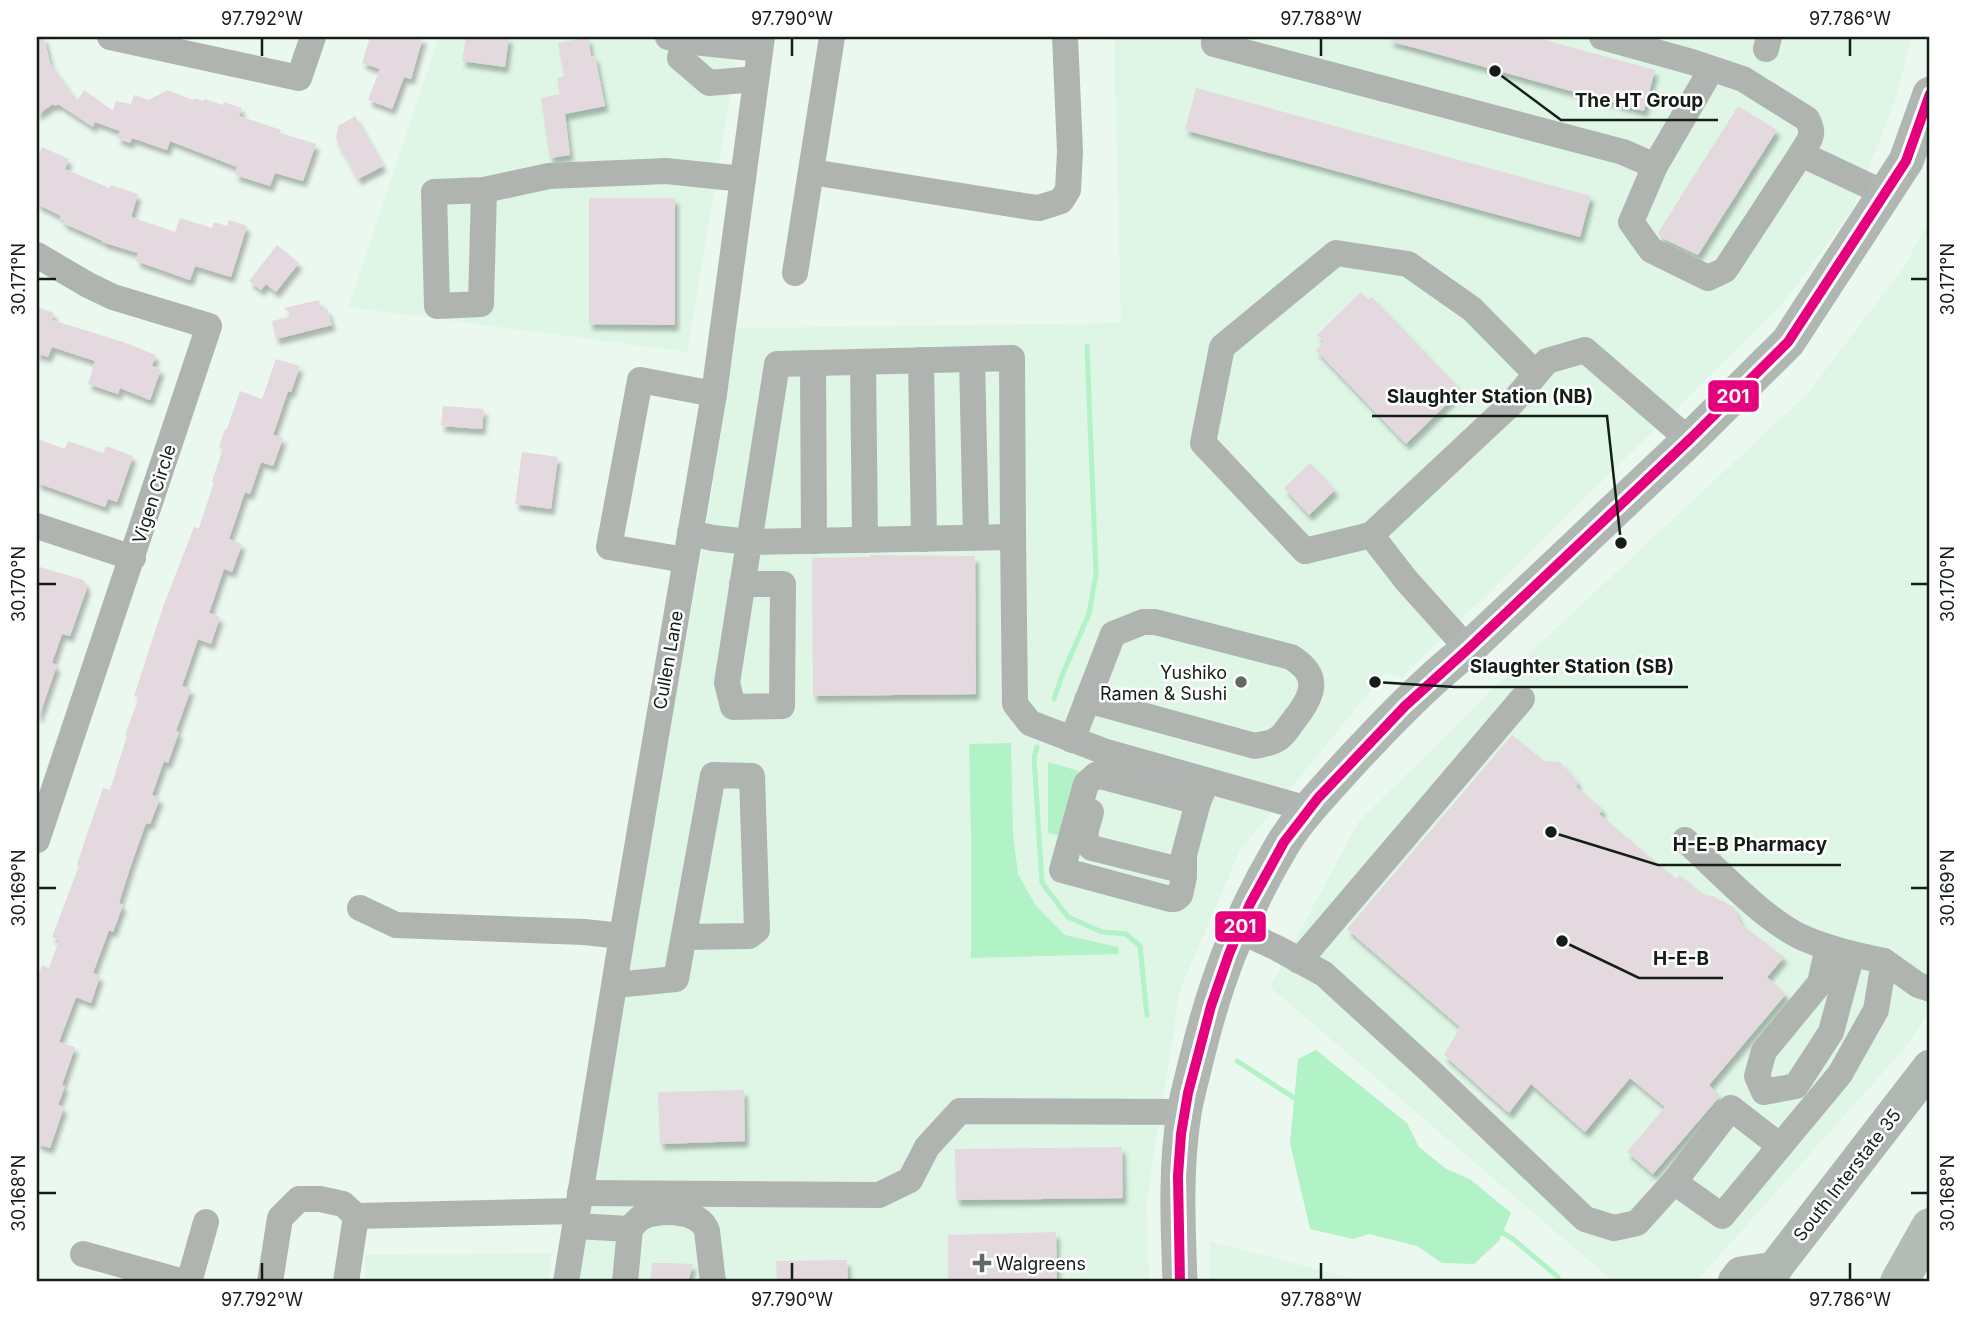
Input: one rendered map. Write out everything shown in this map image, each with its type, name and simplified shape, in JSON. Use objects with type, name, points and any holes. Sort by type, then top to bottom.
[{"type":"highway","points":[[1899,1282],[1930,1227]]},
{"type":"main road","points":[[1180,1282],[1179,1171],[1184,1112],[1216,986],[1238,930],[1277,853],[1308,808],[1371,740],[1443,669],[1468,649],[1689,440],[1788,342],[1906,161],[1930,94]]},
{"type":"main road","name":"South Interstate 35","points":[[1772,1278],[1930,1067]]},
{"type":"main road","points":[[1735,1282],[1741,1274],[1772,1278]]},
{"type":"street","points":[[110,37],[299,78],[313,37]]},
{"type":"street","points":[[796,273],[832,37]]},
{"type":"street","points":[[812,172],[1030,207],[1039,208],[1061,201],[1068,190],[1070,151],[1065,37]]},
{"type":"street","points":[[1214,37],[1214,44],[1623,152],[1655,166]]},
{"type":"street","points":[[1602,37],[1743,79],[1807,119],[1811,126],[1812,134],[1801,154],[1725,270],[1708,278],[1651,250],[1631,222],[1655,166],[1711,70]]},
{"type":"street","points":[[755,79],[709,83],[680,58],[676,39],[761,43]]},
{"type":"street","name":"Cullen Lane","points":[[566,1282],[714,394],[761,43]]},
{"type":"street","points":[[1801,154],[1886,194]]},
{"type":"street","points":[[484,190],[549,176],[666,171],[743,179]]},
{"type":"street","points":[[1536,374],[1472,309],[1408,264],[1336,253],[1222,347],[1203,443],[1305,551],[1371,535],[1512,403],[1547,361],[1585,350],[1689,440]]},
{"type":"street","name":"Vigen Circle","points":[[37,255],[113,297],[209,326],[38,835]]},
{"type":"street","points":[[742,584],[783,584],[782,706],[733,707],[727,683],[742,584],[777,364],[1012,358],[1015,704],[1030,723],[1072,740],[1099,763],[1168,794],[1241,789],[1308,808]]},
{"type":"street","points":[[972,359],[976,537]]},
{"type":"street","points":[[921,360],[924,538]]},
{"type":"street","points":[[863,362],[865,540]]},
{"type":"street","points":[[813,363],[814,541]]},
{"type":"street","points":[[685,560],[609,547],[640,380],[714,394]]},
{"type":"street","points":[[37,526],[133,558]]},
{"type":"street","points":[[690,533],[749,542],[1013,537]]},
{"type":"street","points":[[1371,535],[1406,580],[1468,649]]},
{"type":"street","points":[[1072,740],[1087,700],[1114,634],[1143,622],[1155,622],[1291,657],[1302,664],[1311,676],[1312,690],[1307,704],[1278,740],[1255,746],[1087,700]]},
{"type":"street","points":[[1299,961],[1522,699]]},
{"type":"street","points":[[1241,789],[1255,746]]},
{"type":"street","points":[[1099,763],[1159,768],[1203,791]]},
{"type":"street","points":[[1099,763],[1086,784],[1062,870],[1175,899],[1180,895],[1184,877],[1184,855],[1203,791]]},
{"type":"street","points":[[1099,763],[1097,786],[1085,837],[1087,844],[1092,848],[1184,871]]},
{"type":"street","points":[[1159,768],[1168,794]]},
{"type":"street","points":[[615,985],[676,979],[713,775],[752,776],[757,930],[750,936],[684,937]]},
{"type":"street","points":[[1685,840],[1761,910],[1798,936],[1840,951],[1884,961],[1926,992]]},
{"type":"street","points":[[360,908],[396,925],[584,932],[622,936]]},
{"type":"street","points":[[1238,930],[1324,974],[1585,1219],[1614,1228],[1637,1223],[1674,1182],[1731,1108],[1780,1146]]},
{"type":"street","points":[[1840,951],[1831,1032],[1796,1086],[1764,1092],[1757,1076],[1764,1051],[1820,983],[1840,951]]},
{"type":"street","points":[[1674,1182],[1722,1216],[1840,1074],[1876,1010],[1884,961]]},
{"type":"street","points":[[270,1282],[280,1218],[299,1199],[320,1199],[343,1204],[356,1216],[577,1210],[879,1195],[910,1180],[927,1147],[960,1111],[1184,1112]]},
{"type":"street","points":[[577,1210],[630,1229]]},
{"type":"street","points":[[625,1282],[630,1229],[638,1219],[668,1213],[693,1216],[705,1225],[713,1282]]},
{"type":"street","points":[[346,1282],[356,1216]]},
{"type":"street","points":[[82,1254],[187,1282],[206,1222]]},
{"type":"shaded area","points":[[439,37],[740,37],[687,352],[348,307]]},
{"type":"shaded area","points":[[1114,37],[1912,37],[1895,101],[1853,209],[1781,306],[1401,678],[1385,673],[1240,850],[1180,990],[1147,1199],[1149,1282],[576,1282],[622,993],[704,541],[737,328],[1121,323]]},
{"type":"shaded area","points":[[1930,219],[1930,1009],[1911,1041],[1696,1282],[1614,1282],[1270,987],[1359,821],[1537,646],[1807,394],[1904,267]]},
{"type":"shaded area","points":[[1011,743],[1013,833],[1018,874],[1036,906],[1065,935],[1118,947],[1119,954],[971,958],[969,744]]},
{"type":"shaded area","points":[[1048,762],[1079,771],[1062,836],[1048,833]]},
{"type":"shaded area","points":[[1316,1050],[1407,1123],[1419,1147],[1445,1168],[1471,1180],[1511,1213],[1499,1241],[1474,1264],[1442,1263],[1417,1246],[1369,1234],[1353,1239],[1310,1229],[1290,1143],[1298,1059]]},
{"type":"shaded area","points":[[1210,1241],[1365,1282],[1210,1282]]},
{"type":"shaded area","points":[[552,1253],[548,1282],[365,1282],[365,1255]]},
{"type":"building","points":[[37,37],[44,37],[50,63],[77,101],[84,90],[113,111],[116,101],[131,104],[134,95],[149,100],[167,90],[193,100],[204,99],[223,105],[224,102],[242,108],[239,116],[316,144],[303,181],[275,173],[270,186],[235,175],[237,167],[170,141],[167,150],[132,138],[130,143],[117,138],[120,131],[95,122],[93,127],[58,104],[53,104],[37,115]]},
{"type":"building","points":[[370,37],[423,37],[411,79],[404,77],[392,109],[368,100],[380,69],[362,63]]},
{"type":"building","points":[[466,37],[509,37],[505,67],[462,61]]},
{"type":"building","points":[[588,37],[591,56],[595,56],[605,106],[565,114],[570,155],[550,158],[541,98],[560,94],[557,78],[564,76],[558,43]]},
{"type":"building","points":[[1390,37],[1534,37],[1655,70],[1644,111],[1390,41]]},
{"type":"building","points":[[1196,88],[1591,196],[1580,237],[1185,130]]},
{"type":"building","points":[[1738,106],[1777,130],[1698,255],[1662,238],[1658,233]]},
{"type":"building","points":[[355,116],[383,166],[358,179],[336,139],[338,126]]},
{"type":"building","points":[[42,147],[69,159],[65,169],[109,188],[111,185],[138,194],[131,217],[175,232],[180,218],[212,228],[214,222],[227,226],[229,220],[247,226],[231,277],[195,266],[190,280],[136,261],[138,253],[102,242],[63,223],[65,221],[60,219],[61,216],[37,204],[37,160]]},
{"type":"building","points":[[589,198],[675,198],[675,325],[589,324]]},
{"type":"building","points":[[277,245],[299,263],[276,292],[266,284],[261,290],[249,281]]},
{"type":"building","points":[[1361,292],[1368,300],[1372,297],[1461,390],[1406,444],[1316,350],[1324,342],[1317,335]]},
{"type":"building","points":[[319,300],[321,310],[327,308],[332,325],[276,339],[272,321],[293,316],[284,308]]},
{"type":"building","points":[[37,307],[54,313],[52,320],[156,355],[152,366],[161,369],[150,400],[120,388],[118,394],[88,384],[95,361],[52,347],[48,357],[40,354],[37,356]]},
{"type":"building","points":[[276,359],[300,366],[273,435],[283,438],[273,466],[261,462],[250,494],[245,492],[229,539],[242,544],[232,572],[224,569],[209,613],[220,617],[211,644],[198,639],[182,686],[191,689],[176,731],[179,732],[168,763],[164,761],[152,795],[160,798],[150,824],[146,823],[130,868],[119,903],[123,905],[113,932],[109,930],[93,973],[100,976],[91,1003],[76,997],[59,1042],[75,1047],[58,1105],[64,1107],[50,1148],[37,1144],[37,980],[42,965],[49,968],[59,940],[52,937],[79,866],[77,865],[103,788],[110,790],[139,697],[134,696],[163,607],[194,527],[199,528],[223,449],[219,447],[225,429],[240,391],[262,399]]},
{"type":"building","points":[[443,406],[484,409],[482,429],[441,426]]},
{"type":"building","points":[[37,439],[65,449],[68,441],[103,453],[106,446],[133,456],[117,502],[108,499],[105,507],[37,483]]},
{"type":"building","points":[[522,452],[558,457],[551,509],[515,504]]},
{"type":"building","points":[[1310,463],[1335,490],[1309,515],[1284,488]]},
{"type":"building","points":[[870,555],[975,556],[976,694],[813,696],[812,558]]},
{"type":"building","points":[[40,567],[84,580],[87,588],[70,636],[62,634],[52,663],[57,665],[37,717],[37,577]]},
{"type":"building","points":[[1512,735],[1544,761],[1560,762],[1578,782],[1576,787],[1603,809],[1599,814],[1676,879],[1679,875],[1705,895],[1713,896],[1733,907],[1742,925],[1784,957],[1767,977],[1786,994],[1709,1085],[1720,1096],[1653,1174],[1627,1152],[1665,1107],[1630,1078],[1585,1132],[1531,1084],[1509,1113],[1444,1055],[1460,1027],[1347,929]]},
{"type":"building","points":[[744,1090],[745,1141],[660,1144],[658,1092]]},
{"type":"building","points":[[1122,1147],[1123,1198],[956,1200],[955,1149]]},
{"type":"building","name":"Walgreens","points":[[1056,1232],[1057,1282],[948,1282],[948,1235]]},
{"type":"building","points":[[847,1260],[848,1282],[777,1282],[776,1261]]},
{"type":"building","points":[[652,1263],[693,1264],[688,1282],[655,1282],[651,1279]]},
{"type":"waterway","points":[[1054,699],[1089,614],[1096,574],[1087,346]]},
{"type":"waterway","points":[[1037,747],[1034,758],[1042,883],[1068,917],[1102,932],[1126,934],[1140,946],[1147,1015]]},
{"type":"waterway","points":[[1237,1061],[1299,1101]]},
{"type":"waterway","points":[[1498,1230],[1513,1239],[1558,1277],[1559,1282]]},
{"type":"transit line","name":"201","points":[[1180,1282],[1178,1176],[1188,1093],[1211,1006],[1229,954],[1250,904],[1284,842],[1318,798],[1405,706],[1689,440],[1788,342],[1906,161],[1930,94]]},
{"type":"place","name":"The HT Group","points":[[1495,71]]},
{"type":"place","name":"Slaughter Station (NB)","points":[[1621,543]]},
{"type":"place","name":"Yushiko Ramen & Sushi","points":[[1241,682]]},
{"type":"place","name":"Slaughter Station (SB)","points":[[1375,682]]},
{"type":"place","name":"H-E-B Pharmacy","points":[[1551,832]]},
{"type":"place","name":"H-E-B","points":[[1562,941]]},
{"type":"place","name":"Walgreens","points":[[982,1263]]}]
